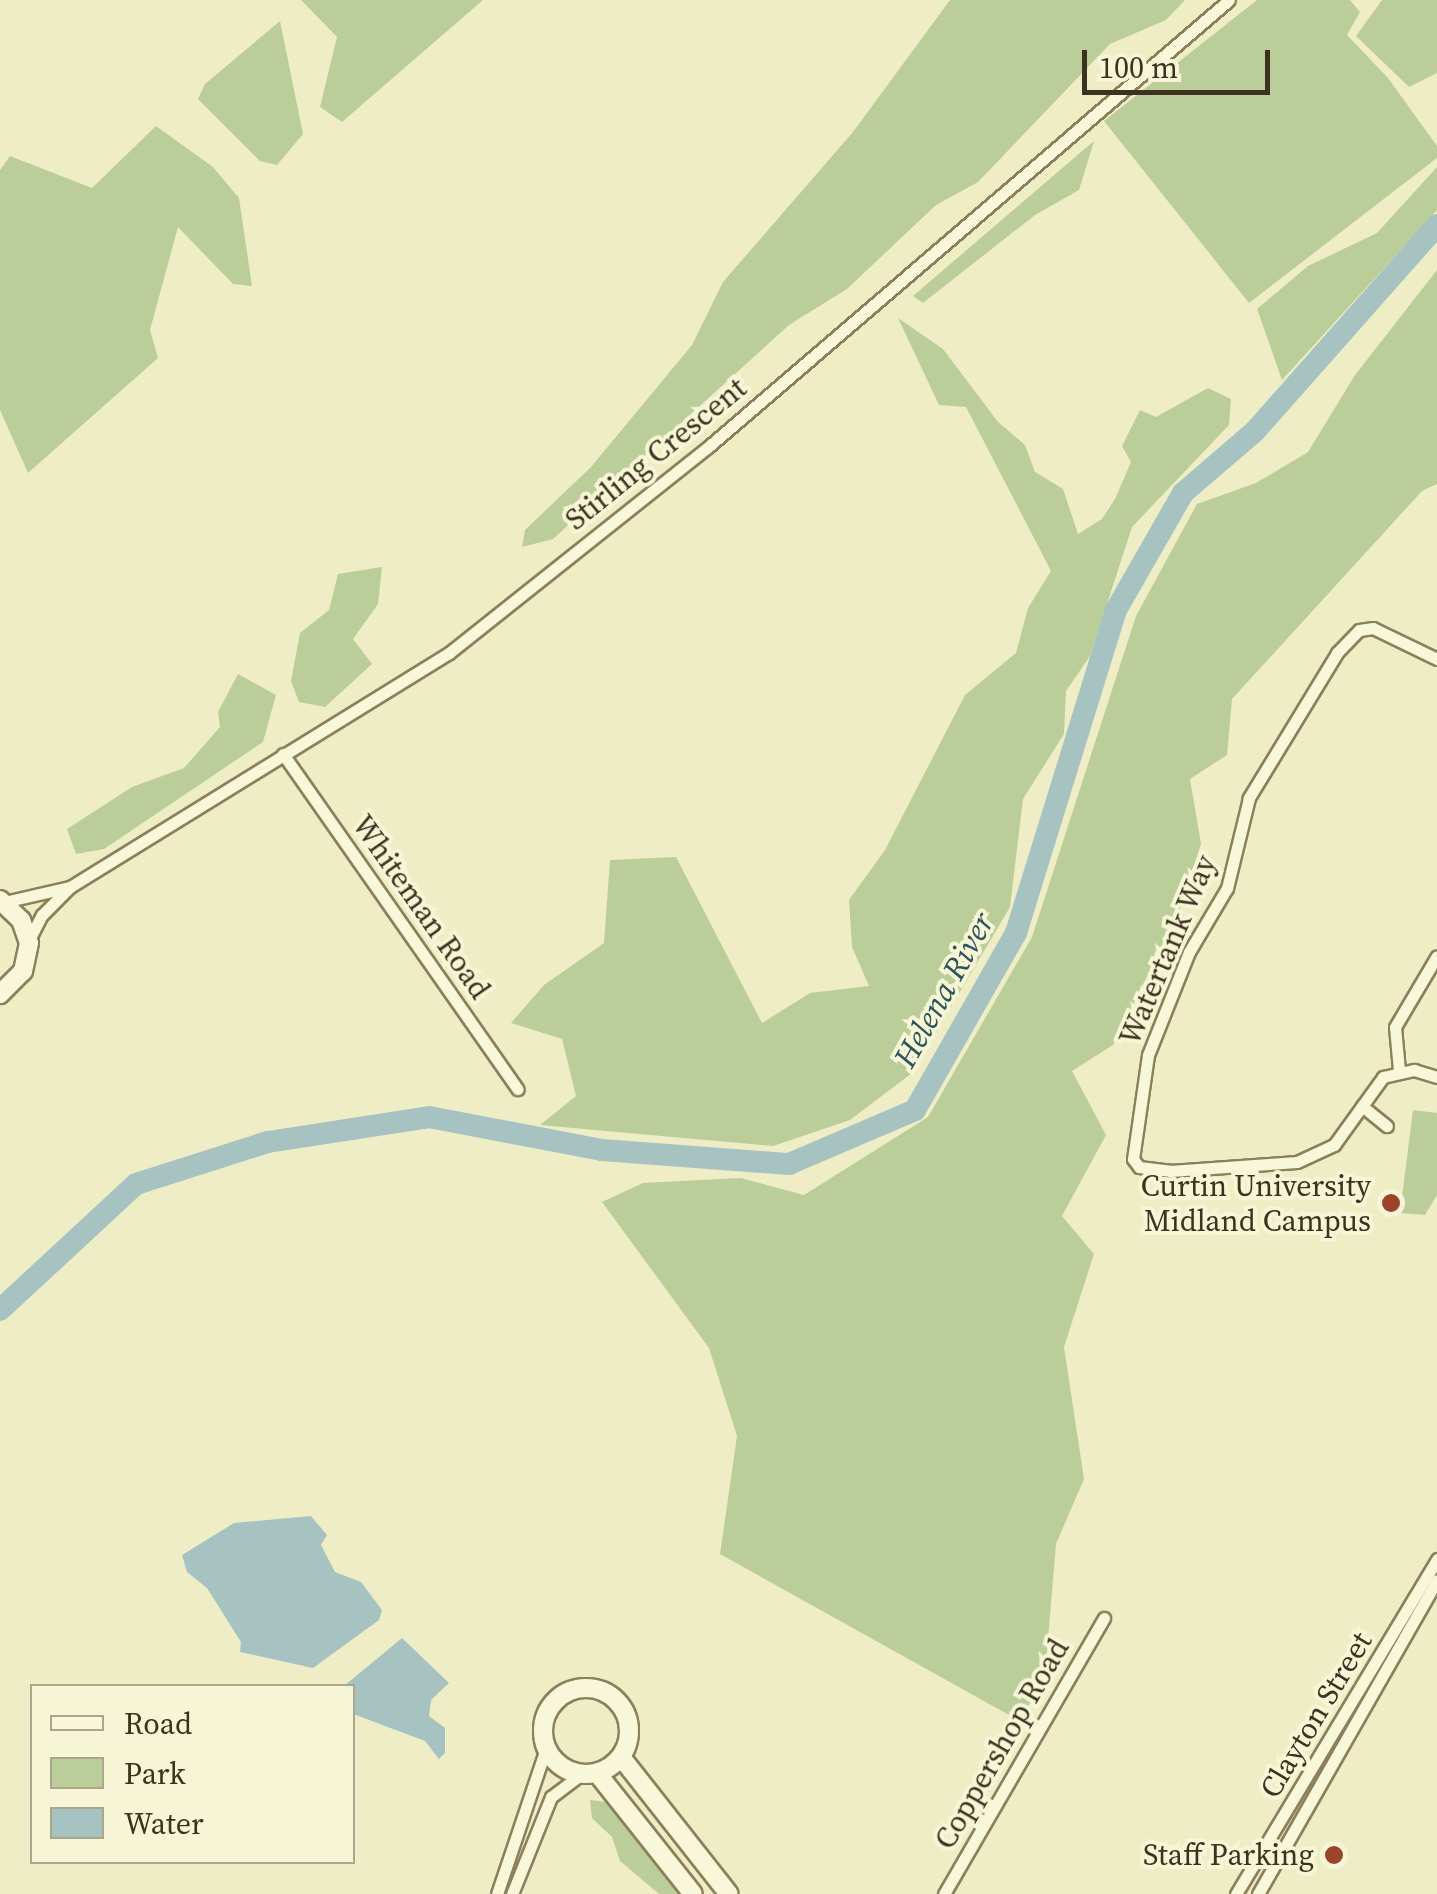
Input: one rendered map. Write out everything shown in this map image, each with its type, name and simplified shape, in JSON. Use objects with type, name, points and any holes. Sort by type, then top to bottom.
[{"type":"main road","points":[[0,994],[23,972],[28,941],[21,920],[2,901]]},
{"type":"main road","points":[[620,1758],[628,1719],[614,1697],[590,1687],[567,1692],[550,1707],[543,1728],[546,1748],[560,1766],[589,1774],[693,1894]]},
{"type":"main road","points":[[589,1774],[620,1758]]},
{"type":"main road","points":[[620,1758],[724,1887]]},
{"type":"street","name":"Stirling Crescent","points":[[28,941],[42,915],[70,888],[448,653],[708,448],[1229,0]]},
{"type":"street","name":"Watertank Way","points":[[1362,1106],[1334,1145],[1297,1162],[1170,1172],[1139,1167],[1132,1148],[1148,1055],[1189,952],[1227,888],[1249,798],[1337,653],[1359,630],[1388,631],[1437,659]]},
{"type":"street","name":"Whiteman Road","points":[[283,754],[518,1089]]},
{"type":"street","name":"Stirling Crescent","points":[[2,901],[70,888]]},
{"type":"street","points":[[1400,1070],[1395,1027],[1437,956]]},
{"type":"street","points":[[1387,1126],[1362,1106],[1384,1077],[1400,1070],[1437,1077]]},
{"type":"street","name":"Clayton Street","points":[[1236,1894],[1437,1559]]},
{"type":"street","name":"Clayton Street","points":[[1258,1894],[1437,1580]]},
{"type":"street","name":"Coppershop Road","points":[[944,1894],[1104,1618]]},
{"type":"street","points":[[498,1894],[546,1748]]},
{"type":"street","points":[[512,1894],[550,1798],[589,1774]]},
{"type":"street","points":[[724,1887],[740,1894]]},
{"type":"green space","points":[[301,0],[483,0],[342,122],[320,107],[337,37]]},
{"type":"green space","points":[[950,0],[1185,0],[1166,20],[1110,44],[978,182],[936,205],[847,289],[789,325],[553,539],[522,547],[525,530],[591,467],[692,345],[723,282],[853,132]]},
{"type":"green space","points":[[1257,0],[1350,0],[1360,12],[1347,35],[1388,78],[1437,146],[1437,158],[1249,303],[1104,121]]},
{"type":"green space","points":[[1382,0],[1437,0],[1437,73],[1409,87],[1356,36]]},
{"type":"green space","points":[[280,21],[303,134],[277,165],[260,161],[198,99],[205,84]]},
{"type":"green space","points":[[156,126],[213,167],[239,198],[252,286],[233,284],[178,227],[150,330],[158,358],[28,473],[0,410],[0,170],[10,156],[92,188]]},
{"type":"green space","points":[[1094,141],[1079,190],[1035,215],[923,303],[913,296]]},
{"type":"green space","points":[[1437,167],[1437,210],[1282,380],[1257,309],[1308,266],[1377,233]]},
{"type":"green space","points":[[1437,270],[1437,484],[1422,491],[1232,699],[1227,755],[1190,779],[1201,844],[1179,912],[1113,1045],[1072,1071],[1106,1135],[1062,1216],[1094,1254],[1064,1347],[1084,1479],[1056,1544],[1045,1675],[1020,1721],[720,1554],[737,1436],[709,1348],[602,1202],[643,1183],[741,1178],[804,1195],[928,1117],[1032,937],[1136,616],[1197,504],[1256,483],[1308,452],[1355,375]]},
{"type":"green space","points":[[898,318],[943,349],[998,422],[1025,445],[1035,472],[1063,489],[1078,534],[1102,519],[1115,499],[1131,462],[1122,446],[1140,410],[1156,417],[1208,388],[1231,399],[1229,425],[1132,527],[1090,656],[1066,691],[1064,734],[1023,799],[1010,907],[912,1073],[850,1120],[773,1146],[540,1125],[576,1096],[562,1039],[511,1023],[544,985],[604,943],[610,860],[676,857],[762,1023],[810,993],[869,986],[852,947],[849,900],[885,850],[965,695],[1016,653],[1028,608],[1051,571],[966,407],[939,405]]},
{"type":"green space","points":[[382,567],[378,604],[353,639],[372,664],[325,707],[299,702],[291,681],[300,633],[329,610],[338,574]]},
{"type":"green space","points":[[238,674],[276,695],[263,742],[104,849],[76,854],[67,829],[132,787],[184,768],[220,727],[218,712]]},
{"type":"green space","points":[[1413,1110],[1437,1113],[1437,1195],[1425,1215],[1400,1213]]},
{"type":"green space","points":[[590,1800],[607,1802],[680,1894],[659,1894],[620,1861],[612,1837],[592,1818]]},
{"type":"water","points":[[311,1516],[327,1535],[321,1545],[335,1572],[361,1582],[382,1610],[379,1620],[313,1668],[240,1652],[241,1642],[207,1588],[187,1572],[182,1555],[234,1523]]},
{"type":"water","points":[[402,1638],[449,1683],[431,1700],[429,1716],[445,1728],[445,1753],[439,1759],[425,1741],[355,1715],[355,1684],[346,1684]]},
{"type":"waterway","name":"Helena River","points":[[0,1310],[136,1184],[268,1142],[429,1117],[602,1150],[789,1164],[915,1110],[1016,933],[1116,610],[1183,493],[1255,431],[1437,225]]},
{"type":"place","name":"Curtin University Midland Campus","points":[[1391,1203]]},
{"type":"place","name":"Staff Parking","points":[[1334,1855]]}]
